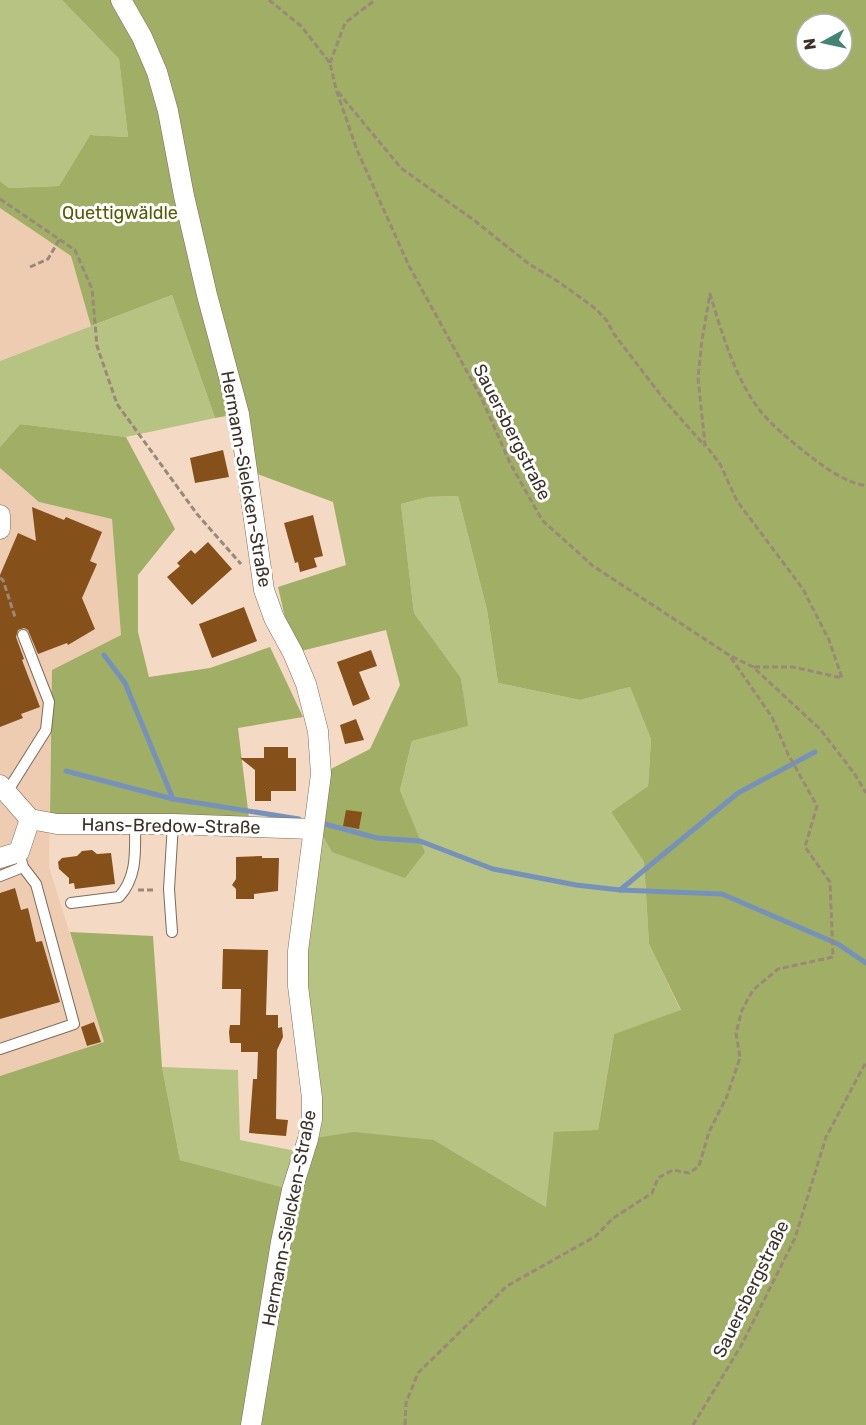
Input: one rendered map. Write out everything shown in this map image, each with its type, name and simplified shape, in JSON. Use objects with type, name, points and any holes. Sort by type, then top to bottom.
[{"type":"street","name":"Hermann-Sielcken-Straße","points":[[121,0],[146,46],[157,72],[168,111],[184,196],[207,295],[239,414],[264,590],[274,618],[293,652],[306,684],[318,730],[321,774],[298,951],[298,986],[312,1098],[312,1119],[280,1242],[251,1425]]},
{"type":"street","points":[[0,515],[0,529]]},
{"type":"street","points":[[3,788],[30,819],[14,859]]},
{"type":"street","name":"Hans-Bredow-Straße","points":[[30,819],[57,824],[314,823]]},
{"type":"lane","points":[[3,788],[46,730],[49,702],[23,635]]},
{"type":"lane","points":[[71,903],[119,897],[124,891],[130,882],[135,860],[135,824]]},
{"type":"lane","points":[[172,932],[169,890],[173,825]]},
{"type":"lane","points":[[0,876],[14,859],[36,884],[74,1024],[0,1049]]},
{"type":"path","name":"Sauersbergstraße","points":[[269,0],[301,26],[330,63],[336,89],[357,150],[409,266],[481,397],[510,463],[542,520],[593,566],[729,655],[753,668],[820,729],[854,773],[866,793]]},
{"type":"path","points":[[330,63],[345,23],[375,0]]},
{"type":"path","points":[[336,89],[401,168],[475,221],[529,264],[596,309],[666,402],[720,464]]},
{"type":"path","points":[[0,200],[75,250],[92,289],[97,346],[117,404],[197,514],[242,564]]},
{"type":"path","points":[[30,267],[48,259],[59,240]]},
{"type":"path","points":[[753,668],[793,667],[843,678],[829,640],[803,589],[737,501],[720,464],[705,444],[698,378],[710,294],[739,375],[759,409],[786,437],[829,471],[866,486]]},
{"type":"path","points":[[0,578],[3,580],[15,617]]},
{"type":"path","points":[[405,1425],[406,1403],[418,1373],[507,1286],[596,1236],[612,1219],[652,1193],[658,1178],[673,1170],[689,1173],[699,1166],[709,1132],[727,1096],[740,1058],[736,1033],[742,1010],[753,990],[778,969],[833,957],[830,882],[805,846],[817,806],[788,754],[772,717],[729,655]]},
{"type":"path","points":[[137,890],[149,890]]},
{"type":"path","name":"Sauersbergstraße","points":[[693,1425],[741,1346],[795,1238],[826,1137],[866,1062]]},
{"type":"shaded area","points":[[0,208],[71,256],[91,326],[0,361]]},
{"type":"shaded area","points":[[0,468],[39,502],[112,518],[121,635],[52,670],[49,867],[104,1043],[0,1076]]},
{"type":"green space","points":[[0,0],[62,0],[119,59],[128,137],[90,135],[59,186],[9,188],[0,181]]},
{"type":"green space","name":"Quettigwäldle","points":[[62,0],[866,0],[866,1425],[0,1425],[0,1076],[104,1042],[70,932],[153,936],[162,1067],[180,1160],[292,1190],[308,1139],[354,1132],[434,1140],[546,1207],[554,1132],[598,1130],[614,1034],[681,1010],[649,944],[644,862],[611,812],[648,786],[651,739],[630,687],[580,700],[498,683],[487,610],[458,496],[428,497],[401,504],[414,613],[461,678],[468,726],[412,741],[400,790],[425,852],[405,878],[332,852],[317,825],[321,774],[370,749],[400,685],[386,630],[293,653],[278,587],[346,565],[333,502],[249,471],[238,414],[215,418],[172,295],[91,326],[71,256],[0,208],[0,181],[9,188],[59,186],[90,135],[128,137],[119,59]]},
{"type":"green space","points":[[172,295],[215,418],[126,437],[20,424],[0,447],[0,361]]},
{"type":"green space","points":[[20,424],[126,437],[175,529],[138,575],[138,632],[149,677],[210,668],[270,647],[303,717],[238,728],[249,818],[50,816],[52,670],[121,635],[112,519],[39,502],[0,468],[0,447]]},
{"type":"green space","points":[[458,496],[487,610],[498,683],[580,700],[630,687],[651,739],[648,786],[611,812],[644,862],[649,944],[681,1011],[614,1034],[598,1130],[546,1207],[434,1140],[308,1139],[298,986],[312,829],[425,853],[400,790],[412,741],[467,726],[461,678],[414,613],[401,504],[428,497]]},
{"type":"green space","points":[[162,1067],[238,1070],[240,1140],[296,1151],[287,1189],[180,1160]]},
{"type":"building","points":[[223,450],[229,477],[195,483],[190,458]]},
{"type":"building","points":[[32,507],[64,520],[66,517],[102,532],[90,561],[97,564],[82,598],[95,629],[68,645],[67,643],[38,654],[28,630],[24,628],[18,630],[16,637],[24,659],[22,660],[40,707],[21,714],[23,718],[0,727],[0,575],[18,533],[36,541]]},
{"type":"building","points":[[313,515],[323,556],[314,558],[317,567],[300,572],[298,562],[295,563],[284,523]]},
{"type":"building","points":[[208,542],[232,569],[192,605],[167,577],[180,566],[177,563],[191,550],[195,554]]},
{"type":"building","points":[[244,607],[257,641],[212,658],[199,624]]},
{"type":"building","points":[[371,650],[377,666],[359,672],[370,699],[353,706],[337,662]]},
{"type":"building","points":[[356,719],[364,740],[345,744],[340,725]]},
{"type":"building","points":[[264,747],[288,747],[288,758],[296,758],[296,791],[271,791],[271,801],[255,801],[255,770],[240,758],[264,758]]},
{"type":"building","points":[[346,810],[362,812],[359,829],[343,826]]},
{"type":"building","points":[[92,850],[97,854],[111,853],[115,884],[75,889],[74,883],[69,884],[69,878],[59,869],[58,862],[62,858],[77,856],[82,851]]},
{"type":"building","points":[[262,856],[262,858],[279,858],[278,891],[254,894],[254,899],[236,899],[236,889],[232,885],[236,879],[236,857]]},
{"type":"building","points":[[15,888],[21,910],[28,908],[36,942],[42,941],[60,1002],[0,1019],[0,893]]},
{"type":"building","points":[[223,949],[268,950],[266,1015],[278,1015],[278,1028],[282,1027],[283,1037],[277,1050],[276,1119],[288,1120],[286,1136],[249,1133],[253,1079],[257,1079],[258,1052],[241,1052],[241,1043],[230,1043],[230,1025],[240,1025],[241,989],[222,989]]},
{"type":"building","points":[[94,1022],[101,1042],[87,1046],[81,1027]]},
{"type":"waterway","points":[[104,655],[125,683],[173,799]]},
{"type":"waterway","points":[[620,890],[738,793],[815,752]]},
{"type":"waterway","points":[[66,771],[173,799],[299,819]]},
{"type":"waterway","points":[[317,822],[377,838],[420,841],[493,869],[576,885],[620,890],[722,894],[838,944],[866,963]]}]
